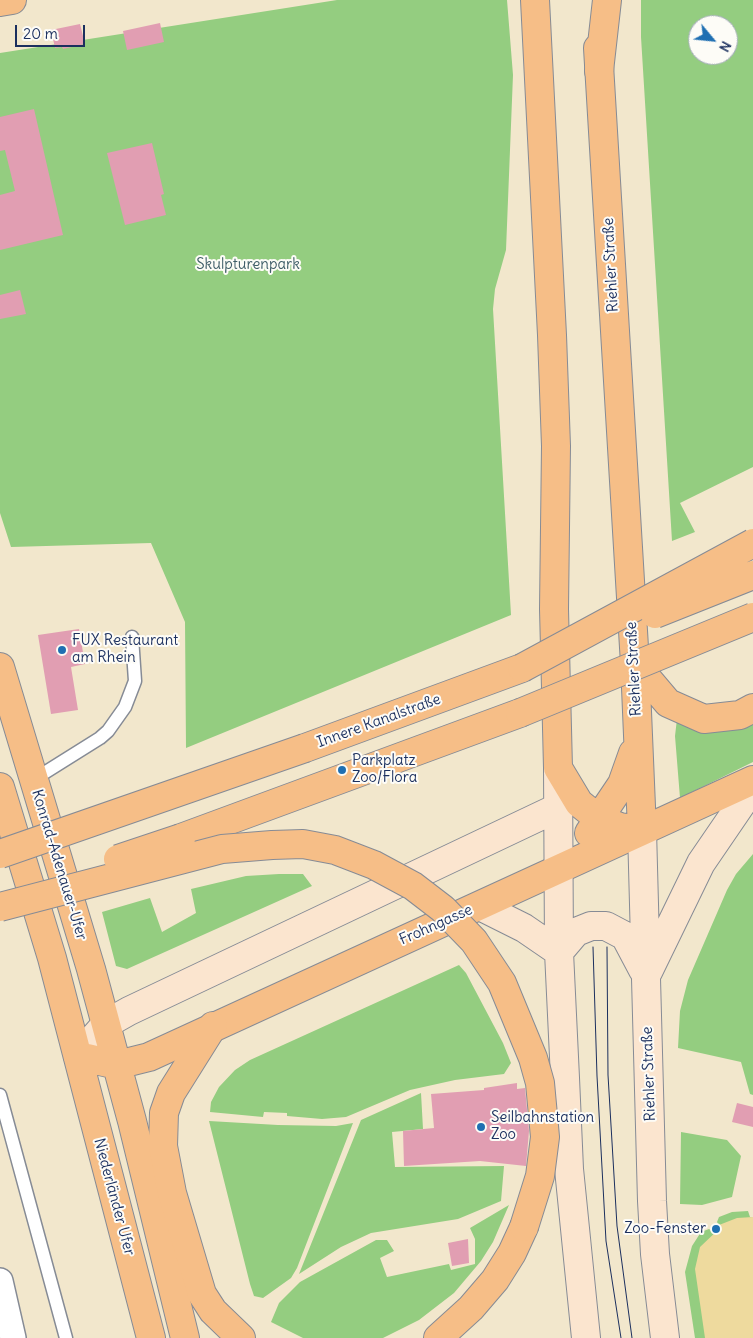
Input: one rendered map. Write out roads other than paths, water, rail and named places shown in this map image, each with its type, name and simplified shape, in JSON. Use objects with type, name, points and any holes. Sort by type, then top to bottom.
[{"type":"main road","points":[[0,2],[12,0]]},
{"type":"main road","points":[[535,0],[556,446],[554,609],[558,768],[559,952],[569,1168],[586,1338]]},
{"type":"main road","name":"Riehler Straße","points":[[595,0],[635,664],[642,830],[654,1245],[664,1338]]},
{"type":"main road","points":[[599,71],[607,0]]},
{"type":"main road","points":[[522,668],[753,543]]},
{"type":"main road","name":"Innere Kanalstraße","points":[[0,854],[287,755],[522,668],[753,575]]},
{"type":"main road","points":[[0,898],[181,838],[520,713],[753,617]]},
{"type":"main road","points":[[635,664],[668,703],[704,719],[740,715],[753,708]]},
{"type":"main road","name":"Konrad-Adenauer-Ufer","points":[[0,667],[117,1064]]},
{"type":"main road","points":[[558,867],[582,842],[622,784],[637,740]]},
{"type":"main road","points":[[558,768],[578,803],[599,819],[620,827],[642,830]]},
{"type":"main road","name":"Frohngasse","points":[[117,1064],[149,1057],[213,1026],[480,906],[558,867],[753,780]]},
{"type":"main road","points":[[0,786],[52,958],[78,1056]]},
{"type":"main road","points":[[646,976],[701,862],[753,787]]},
{"type":"main road","points":[[78,1056],[106,1024],[152,999],[558,808]]},
{"type":"main road","points":[[0,906],[222,849],[304,844],[335,850],[374,865],[413,886],[443,909],[474,941],[502,983],[533,1058],[540,1083],[545,1138],[540,1176],[524,1227],[512,1253],[495,1280],[471,1308],[438,1338]]},
{"type":"main road","points":[[480,906],[524,928],[559,952]]},
{"type":"main road","points":[[559,952],[576,932],[591,926],[606,926],[625,936],[646,976]]},
{"type":"main road","points":[[213,1026],[171,1093],[164,1113],[163,1146],[172,1193],[202,1294],[213,1311],[241,1338]]},
{"type":"main road","points":[[78,1056],[117,1064],[185,1338]]},
{"type":"main road","name":"Niederländer Ufer","points":[[78,1056],[151,1338]]},
{"type":"street","points":[[0,1281],[13,1338]]},
{"type":"lane","points":[[33,780],[100,738],[108,731],[125,707],[135,681],[132,638]]},
{"type":"lane","points":[[0,1095],[66,1338]]},
{"type":"tram line","points":[[593,947],[597,1076],[606,1241],[621,1338]]},
{"type":"tram line","points":[[607,947],[608,1075],[617,1226],[632,1338]]},
{"type":"place","name":"FUX Restaurant am Rhein","points":[[62,650]]},
{"type":"place","name":"Parkplatz Zoo/Flora","points":[[342,770]]},
{"type":"place","name":"Seilbahnstation Zoo","points":[[481,1127]]},
{"type":"place","name":"Zoo-Fenster","points":[[716,1229]]},
{"type":"park label","name":"Skulpturenpark","points":[[248,265]]}]
